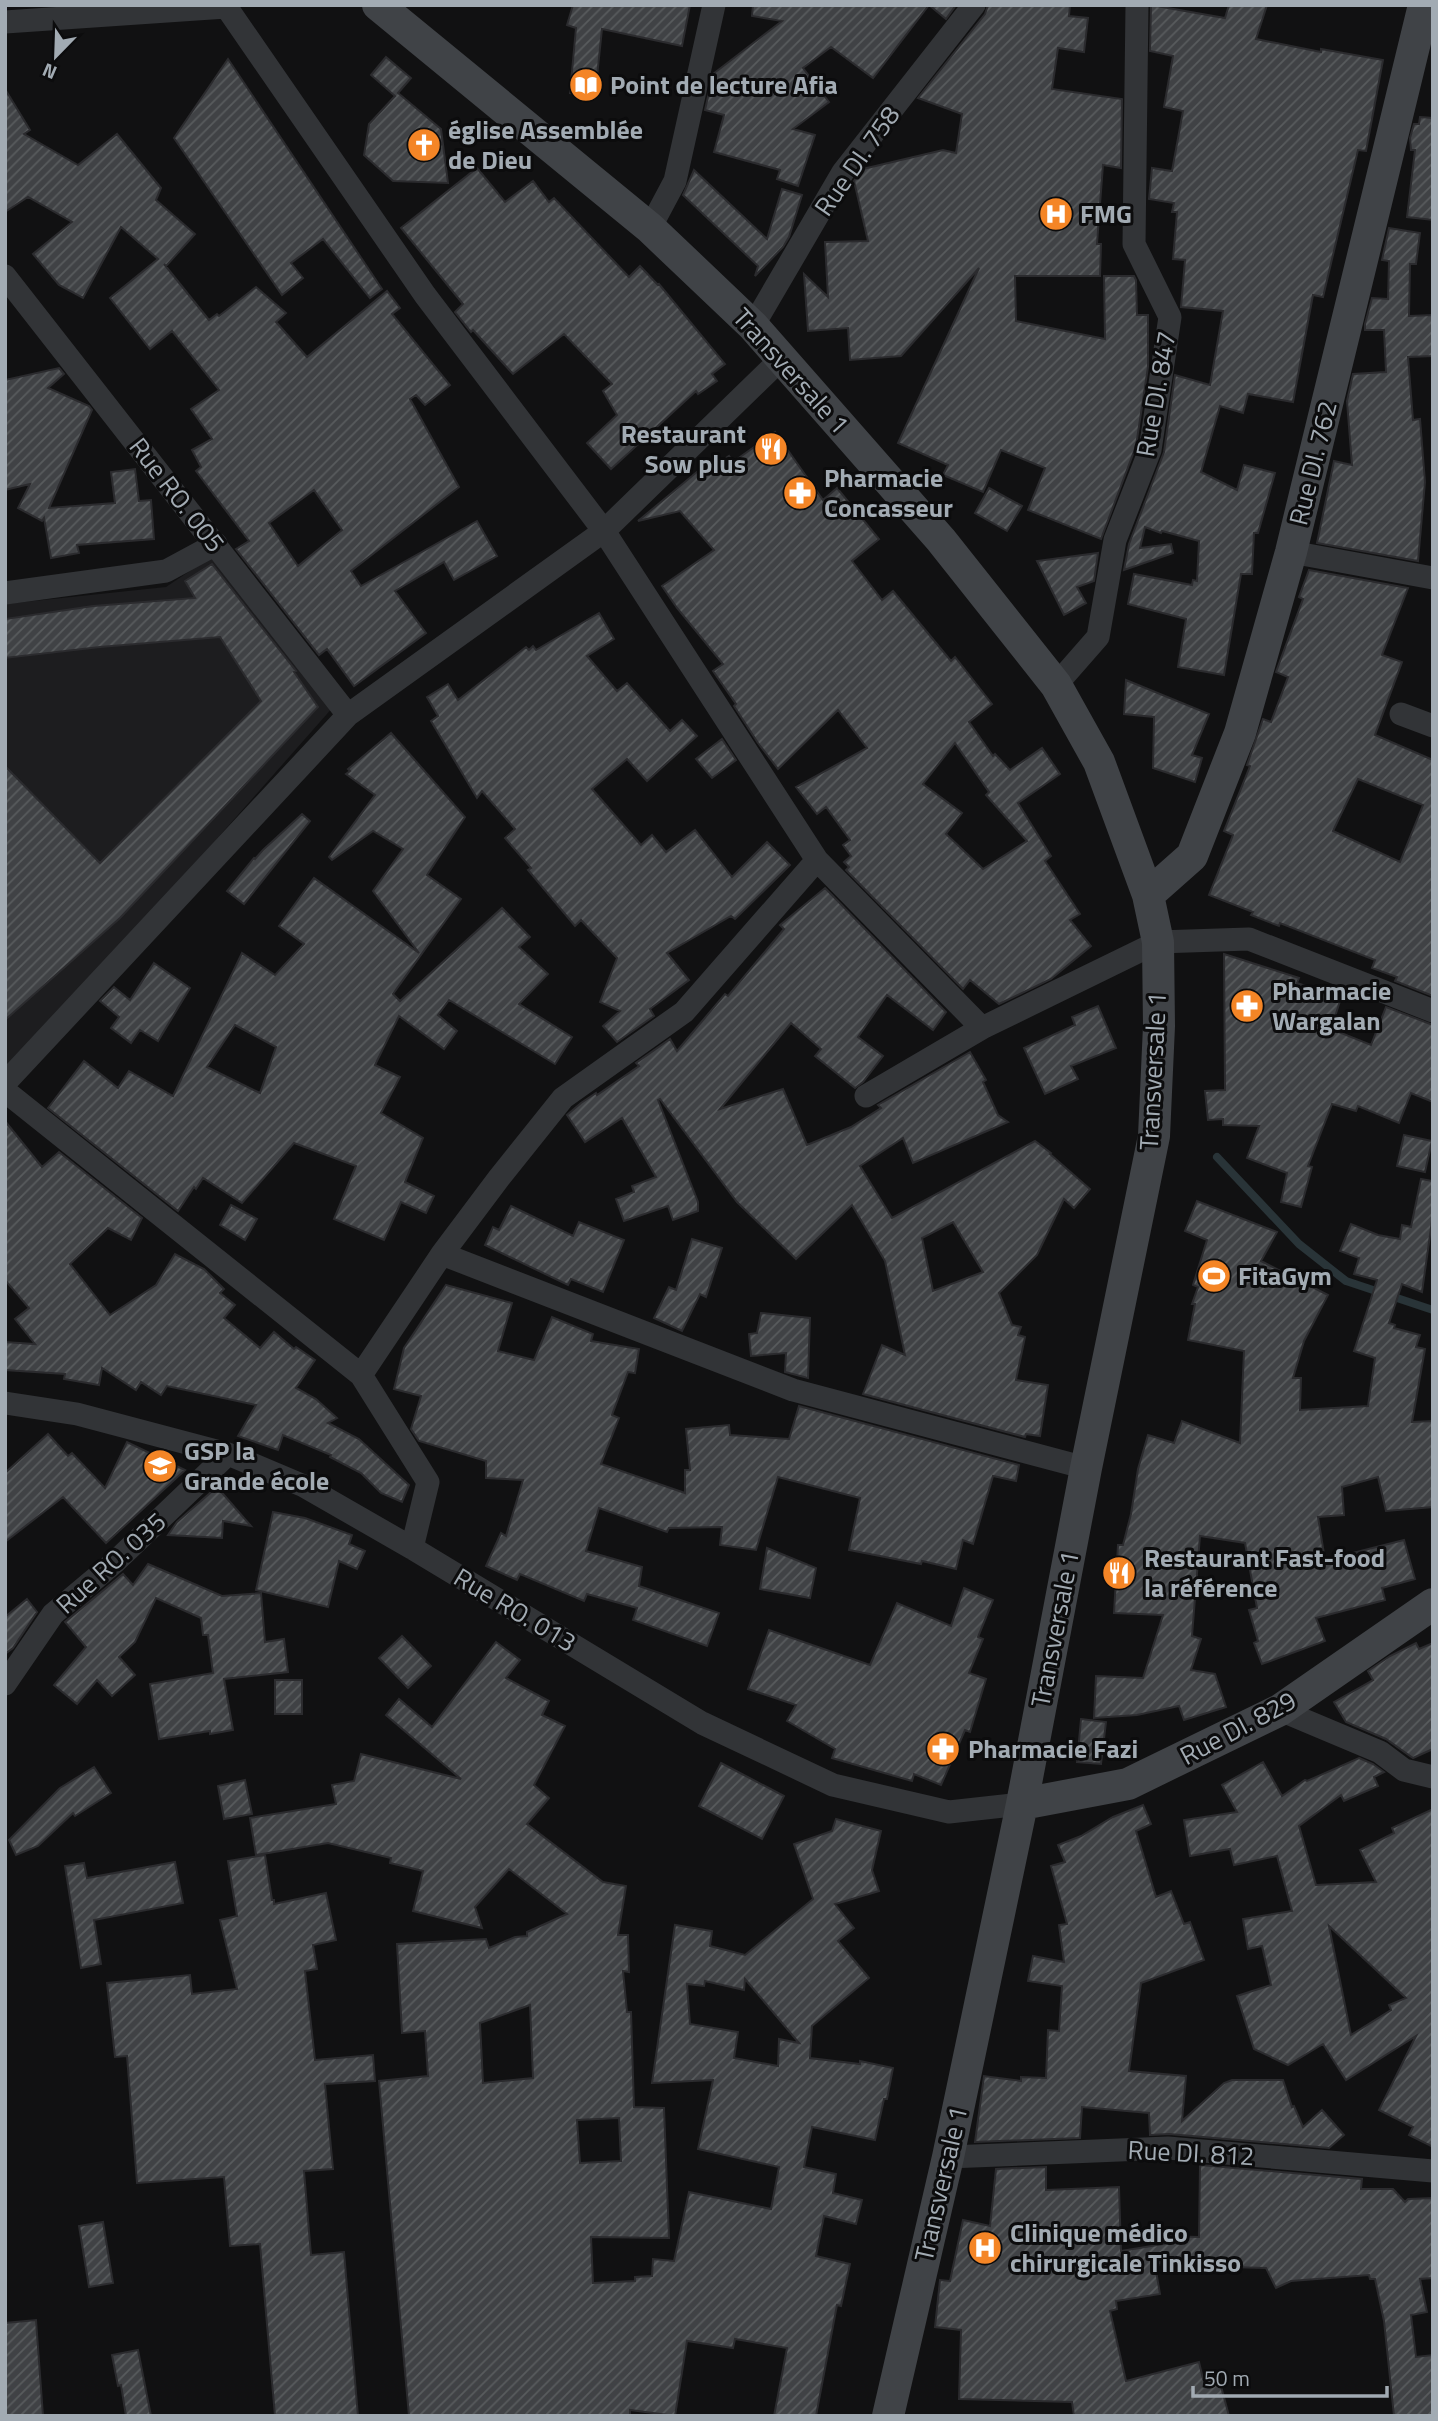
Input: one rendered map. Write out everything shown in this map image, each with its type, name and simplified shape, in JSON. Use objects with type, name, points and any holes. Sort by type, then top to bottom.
[{"type":"main road","name":"Transversale 1","points":[[378,5],[650,228],[753,326],[942,540],[1056,685],[1099,762],[1148,895],[1157,942],[1159,1026],[1154,1136],[1086,1468],[1022,1804],[948,2157],[888,2416]]},
{"type":"main road","name":"Rue DI. 762","points":[[1148,895],[1192,856],[1240,733],[1291,552],[1424,5]]},
{"type":"main road","name":"Rue DI. 829","points":[[1022,1804],[1128,1784],[1280,1710],[1433,1604]]},
{"type":"street","points":[[650,228],[675,181],[714,5]]},
{"type":"street","name":"Rue DI. 758","points":[[753,326],[843,172],[974,5]]},
{"type":"street","name":"Rue DI. 847","points":[[1056,685],[1098,637],[1115,540],[1150,450],[1170,317],[1133,244],[1137,143],[1137,5]]},
{"type":"street","points":[[5,22],[225,6],[425,295],[604,531],[817,860],[982,1028]]},
{"type":"street","name":"Rue RO. 005","points":[[5,276],[13,296],[216,544],[348,715]]},
{"type":"street","points":[[5,1083],[348,715],[604,531],[782,358]]},
{"type":"street","points":[[5,593],[166,571],[216,544]]},
{"type":"street","points":[[1291,552],[1433,578]]},
{"type":"street","points":[[1401,714],[1433,726]]},
{"type":"street","points":[[361,1375],[442,1254],[564,1098],[684,1012],[817,860]]},
{"type":"street","points":[[866,1096],[982,1028],[1157,942],[1249,939],[1433,1012]]},
{"type":"street","points":[[5,1091],[361,1375],[428,1482],[412,1548]]},
{"type":"street","points":[[442,1254],[793,1390],[1086,1468]]},
{"type":"street","name":"Rue RO. 013","points":[[5,1403],[77,1414],[229,1454],[304,1486],[702,1723],[833,1785],[948,1812],[1022,1804]]},
{"type":"street","name":"Rue RO. 035","points":[[5,1684],[53,1615],[115,1562],[229,1454]]},
{"type":"street","points":[[1280,1710],[1380,1752],[1404,1770],[1433,1777]]},
{"type":"street","name":"Rue DI. 812","points":[[948,2157],[1168,2148],[1433,2171]]},
{"type":"shaded area","points":[[218,552],[334,706],[171,891],[5,1068],[5,604],[166,587]]},
{"type":"building","points":[[573,5],[690,5],[682,46],[602,29],[595,96],[570,93],[576,28],[567,25]]},
{"type":"building","points":[[753,5],[929,5],[873,78],[831,47],[803,68],[829,102],[793,129],[815,135],[798,186],[777,179],[780,170],[714,152],[724,115],[705,110],[713,74],[782,21],[752,16]]},
{"type":"building","points":[[929,5],[956,5],[946,19]]},
{"type":"building","points":[[988,5],[1070,5],[1069,16],[1088,18],[1084,52],[1058,48],[1052,89],[1122,99],[1121,168],[1103,165],[1097,244],[1101,244],[1100,276],[1015,276],[1016,321],[1105,339],[1104,276],[1134,276],[1137,315],[1148,315],[1148,367],[1136,446],[1101,539],[1028,510],[1045,468],[1001,450],[983,492],[943,475],[948,465],[898,443],[979,268],[901,356],[850,360],[848,328],[808,331],[804,274],[828,297],[825,242],[868,241],[854,181],[863,169],[943,150],[956,153],[962,114],[918,98],[985,14]]},
{"type":"building","points":[[1151,5],[1225,18],[1229,5],[1267,5],[1256,39],[1321,52],[1321,49],[1383,60],[1366,151],[1358,150],[1323,297],[1313,295],[1293,402],[1248,394],[1243,413],[1220,406],[1201,472],[1237,490],[1244,465],[1275,473],[1258,533],[1254,533],[1252,574],[1241,574],[1224,675],[1178,667],[1186,619],[1128,604],[1134,574],[1192,585],[1193,580],[1197,581],[1199,541],[1145,527],[1140,548],[1171,544],[1173,553],[1124,570],[1129,544],[1164,452],[1175,375],[1210,385],[1223,311],[1181,307],[1185,260],[1173,259],[1177,212],[1172,212],[1174,203],[1149,199],[1152,168],[1172,171],[1183,111],[1164,107],[1173,56],[1150,51]]},
{"type":"building","points":[[386,57],[411,78],[398,93],[441,129],[448,183],[393,181],[364,155],[369,124],[395,96],[371,75]]},
{"type":"building","points":[[228,59],[382,289],[370,298],[323,239],[291,263],[303,278],[282,295],[174,138]]},
{"type":"building","points":[[5,89],[30,130],[24,134],[78,165],[117,134],[161,188],[156,200],[195,234],[166,266],[164,264],[209,320],[217,314],[219,316],[256,287],[286,313],[276,322],[307,357],[387,291],[400,308],[392,314],[450,385],[425,405],[416,395],[410,399],[459,487],[351,571],[361,586],[477,521],[497,556],[454,580],[444,562],[395,591],[426,633],[354,686],[327,649],[319,655],[236,549],[249,541],[196,471],[201,467],[192,450],[212,439],[191,409],[219,390],[172,331],[150,349],[110,298],[158,259],[121,227],[83,298],[59,285],[33,254],[72,222],[28,197],[5,212]],"holes":[[[314,490],[342,530],[298,566],[269,523]]]},
{"type":"building","points":[[1420,117],[1433,118],[1433,220],[1407,217],[1415,150],[1411,150],[1410,138],[1414,124],[1419,124]]},
{"type":"building","points":[[477,168],[505,202],[533,181],[549,202],[554,198],[629,277],[640,266],[659,284],[725,364],[712,374],[717,381],[698,394],[696,391],[611,469],[587,443],[617,415],[603,391],[612,384],[564,334],[513,374],[455,312],[463,304],[401,228]]},
{"type":"building","points":[[694,170],[767,239],[782,189],[802,195],[789,237],[755,276],[758,266],[683,195]]},
{"type":"building","points":[[1389,228],[1420,233],[1416,264],[1410,264],[1409,316],[1433,315],[1433,356],[1408,357],[1413,420],[1420,419],[1425,482],[1418,561],[1317,543],[1334,461],[1352,465],[1347,401],[1353,374],[1386,372],[1384,330],[1365,330],[1365,324],[1372,298],[1388,299],[1389,261],[1382,260]]},
{"type":"building","points":[[59,368],[64,374],[48,388],[89,406],[92,410],[49,508],[115,503],[111,472],[135,469],[139,501],[151,500],[154,539],[77,545],[79,553],[51,558],[44,518],[42,521],[18,508],[30,484],[5,490],[5,380]]},
{"type":"building","points":[[775,432],[823,500],[837,488],[879,539],[852,561],[882,600],[893,591],[951,661],[955,657],[992,704],[969,722],[993,756],[995,754],[1010,770],[1042,748],[1060,774],[1018,803],[1051,856],[1045,861],[1080,914],[1070,920],[1091,946],[1051,979],[999,1004],[970,980],[963,989],[846,870],[849,867],[844,862],[851,856],[843,845],[850,840],[826,807],[817,814],[796,787],[867,748],[838,710],[778,769],[734,706],[736,704],[713,671],[723,664],[662,586],[714,550],[680,511],[638,521],[704,466],[708,470],[729,456],[733,462]],"holes":[[[955,743],[989,792],[986,795],[1027,841],[983,869],[946,834],[962,813],[923,784]]]},
{"type":"building","points":[[989,488],[1022,506],[1007,531],[975,513]]},
{"type":"building","points":[[1098,553],[1094,581],[1077,587],[1086,603],[1064,615],[1037,561]]},
{"type":"building","points":[[212,564],[296,671],[294,672],[318,707],[120,918],[5,1020],[5,766],[100,863],[261,701],[220,637],[5,658],[5,619],[93,606],[195,598],[185,581]]},
{"type":"building","points":[[1309,570],[1408,588],[1382,655],[1402,662],[1375,735],[1433,760],[1433,996],[1395,981],[1397,977],[1372,968],[1375,960],[1280,923],[1279,926],[1251,915],[1253,912],[1209,895],[1233,835],[1224,831],[1250,766],[1247,765],[1263,719],[1271,722],[1288,677],[1276,672],[1303,599],[1299,597]],"holes":[[[1358,779],[1423,805],[1400,862],[1333,831]]]},
{"type":"building","points":[[599,613],[614,639],[587,656],[617,691],[627,683],[670,731],[682,720],[697,736],[647,781],[627,759],[592,789],[641,845],[652,835],[666,852],[695,830],[732,877],[767,842],[790,865],[735,919],[731,916],[667,953],[689,980],[650,1009],[654,1016],[617,1042],[603,1026],[620,1011],[600,1002],[617,958],[581,920],[575,926],[528,870],[531,868],[505,838],[515,829],[482,791],[477,798],[431,721],[438,716],[427,697],[448,684],[458,700],[526,647],[529,650],[533,646],[536,650]]},
{"type":"building","points":[[1126,680],[1209,714],[1192,755],[1202,758],[1195,782],[1153,768],[1154,717],[1124,714]]},
{"type":"building","points":[[391,733],[465,817],[427,875],[461,899],[393,994],[400,1001],[502,908],[530,937],[519,947],[548,974],[519,1004],[572,1037],[555,1064],[449,1000],[438,1015],[457,1031],[444,1049],[399,1016],[375,1065],[400,1077],[381,1113],[423,1138],[405,1182],[434,1196],[426,1213],[401,1202],[384,1240],[334,1219],[356,1166],[294,1143],[242,1203],[203,1178],[178,1211],[48,1108],[84,1061],[118,1088],[129,1071],[173,1096],[242,953],[275,975],[304,944],[279,926],[314,878],[419,953],[373,891],[403,849],[373,831],[332,860],[329,857],[375,795],[346,774],[350,771],[348,769]],"holes":[[[235,1025],[276,1047],[260,1093],[207,1067]]]},
{"type":"building","points":[[722,739],[736,760],[712,778],[696,759]]},
{"type":"building","points":[[302,814],[310,821],[244,904],[227,891],[254,858]]},
{"type":"building","points":[[825,888],[946,1012],[933,1030],[887,995],[858,1037],[883,1056],[855,1088],[815,1056],[821,1049],[791,1023],[720,1109],[783,1089],[807,1145],[851,1127],[881,1108],[878,1105],[970,1052],[986,1080],[983,1082],[998,1115],[1008,1122],[913,1163],[903,1138],[860,1166],[892,1218],[1035,1141],[1090,1189],[1074,1208],[1064,1199],[1037,1255],[999,1293],[1012,1325],[1021,1327],[1018,1335],[1025,1337],[1016,1380],[1048,1385],[1040,1436],[1026,1434],[1025,1437],[863,1394],[882,1345],[905,1355],[885,1261],[852,1205],[796,1259],[737,1202],[660,1099],[658,1100],[698,1202],[698,1211],[673,1220],[668,1206],[624,1221],[616,1199],[634,1192],[632,1186],[656,1177],[622,1118],[585,1142],[567,1115],[639,1066],[636,1063],[670,1039],[677,1051],[784,929],[780,925]],"holes":[[[953,1222],[983,1272],[933,1291],[922,1238]]]},
{"type":"building","points":[[1224,954],[1299,978],[1297,983],[1341,998],[1331,1029],[1371,1045],[1386,1007],[1433,1025],[1433,1102],[1411,1093],[1399,1123],[1358,1106],[1356,1111],[1332,1104],[1308,1166],[1312,1167],[1301,1207],[1281,1202],[1287,1173],[1247,1158],[1259,1126],[1223,1125],[1223,1119],[1208,1120],[1205,1091],[1225,1090]]},
{"type":"building","points":[[154,963],[190,988],[158,1041],[140,1030],[131,1043],[111,1028],[119,1017],[100,1001],[114,987],[130,1000]]},
{"type":"building","points":[[1098,1006],[1116,1048],[1071,1066],[1078,1079],[1045,1094],[1024,1048],[1075,1025],[1072,1017]]},
{"type":"building","points":[[5,1121],[42,1167],[59,1152],[142,1218],[131,1240],[108,1228],[70,1264],[110,1315],[156,1285],[175,1254],[204,1269],[224,1289],[220,1293],[235,1305],[224,1318],[260,1348],[274,1332],[294,1349],[296,1347],[315,1360],[296,1388],[316,1399],[337,1418],[328,1423],[359,1439],[409,1485],[402,1502],[381,1493],[361,1473],[330,1457],[331,1455],[283,1435],[278,1450],[238,1436],[256,1405],[167,1386],[161,1395],[141,1382],[136,1390],[102,1368],[99,1385],[64,1379],[65,1374],[5,1370],[5,1342],[35,1344],[15,1319],[29,1308],[5,1280]]},
{"type":"building","points":[[1404,1135],[1432,1141],[1425,1172],[1397,1166]]},
{"type":"building","points":[[1421,1179],[1433,1181],[1433,1214],[1422,1292],[1402,1284],[1389,1323],[1395,1325],[1394,1328],[1420,1335],[1416,1347],[1425,1349],[1412,1422],[1433,1421],[1433,1507],[1386,1511],[1378,1477],[1342,1487],[1344,1515],[1318,1517],[1325,1560],[1404,1540],[1415,1579],[1382,1588],[1385,1600],[1316,1618],[1325,1641],[1262,1664],[1254,1643],[1258,1641],[1249,1610],[1257,1608],[1245,1543],[1200,1536],[1192,1636],[1201,1639],[1191,1670],[1215,1674],[1226,1707],[1184,1720],[1179,1706],[1137,1715],[1094,1718],[1096,1676],[1143,1678],[1163,1615],[1114,1613],[1118,1545],[1123,1545],[1138,1469],[1148,1435],[1174,1443],[1182,1421],[1240,1443],[1244,1351],[1188,1340],[1195,1304],[1192,1304],[1198,1287],[1193,1285],[1207,1240],[1185,1231],[1197,1201],[1277,1232],[1261,1261],[1328,1295],[1304,1341],[1293,1378],[1301,1378],[1300,1410],[1368,1406],[1375,1358],[1354,1351],[1377,1280],[1354,1274],[1359,1258],[1340,1251],[1351,1224],[1378,1235],[1400,1239],[1402,1225],[1411,1227]]},
{"type":"building","points":[[231,1205],[257,1219],[245,1240],[220,1225]]},
{"type":"building","points":[[511,1206],[573,1236],[579,1222],[624,1240],[603,1292],[571,1279],[568,1285],[485,1245],[493,1227],[499,1230]]},
{"type":"building","points":[[692,1239],[722,1248],[706,1297],[700,1294],[682,1331],[654,1318],[669,1287],[676,1290]]},
{"type":"building","points":[[446,1285],[512,1303],[498,1351],[534,1360],[552,1317],[593,1334],[591,1341],[639,1349],[635,1373],[628,1372],[612,1415],[619,1418],[601,1464],[685,1493],[685,1470],[690,1470],[686,1429],[729,1425],[730,1435],[789,1439],[799,1406],[1019,1465],[1016,1481],[993,1476],[973,1544],[963,1540],[956,1569],[849,1550],[860,1498],[778,1477],[756,1550],[720,1545],[722,1527],[669,1528],[667,1532],[599,1508],[586,1551],[642,1567],[639,1586],[719,1613],[707,1646],[633,1620],[637,1608],[587,1594],[584,1601],[520,1574],[517,1580],[486,1566],[501,1533],[506,1536],[523,1480],[486,1478],[486,1461],[419,1441],[411,1429],[421,1396],[394,1389],[404,1348]]},
{"type":"building","points":[[761,1313],[810,1318],[808,1378],[785,1372],[786,1353],[751,1356],[749,1334],[757,1333]]},
{"type":"building","points":[[48,1434],[68,1456],[72,1453],[105,1488],[127,1442],[185,1470],[106,1543],[63,1497],[5,1542],[5,1473]]},
{"type":"building","points":[[217,1487],[251,1526],[223,1521],[222,1538],[168,1535],[177,1522]]},
{"type":"building","points":[[273,1512],[305,1518],[352,1535],[349,1544],[365,1551],[357,1569],[339,1561],[328,1607],[256,1590]]},
{"type":"building","points":[[767,1548],[816,1568],[810,1598],[760,1589]]},
{"type":"building","points":[[148,1564],[222,1596],[261,1593],[265,1642],[284,1639],[288,1672],[224,1679],[233,1730],[159,1739],[150,1684],[213,1673],[208,1635],[203,1635],[201,1618],[156,1598],[135,1642],[119,1657],[135,1675],[112,1696],[97,1680],[77,1704],[54,1685],[86,1647],[65,1622],[123,1574],[133,1585]]},
{"type":"building","points":[[964,1588],[993,1600],[978,1637],[983,1639],[969,1673],[986,1679],[970,1732],[965,1730],[941,1785],[914,1774],[912,1781],[832,1758],[835,1749],[787,1721],[796,1705],[748,1689],[769,1630],[870,1665],[897,1603],[951,1626]]},
{"type":"building","points":[[27,1599],[37,1612],[13,1648],[5,1654],[5,1617]]},
{"type":"building","points":[[402,1636],[431,1666],[408,1688],[379,1658]]},
{"type":"building","points":[[496,1642],[520,1660],[506,1678],[549,1701],[542,1715],[565,1726],[534,1785],[549,1798],[527,1824],[603,1882],[626,1886],[618,1935],[628,1935],[629,1972],[623,1971],[627,2012],[631,2012],[634,2107],[664,2108],[669,2238],[591,2237],[593,2283],[635,2281],[635,2277],[652,2276],[653,2259],[674,2261],[689,2192],[771,2209],[779,2167],[698,2149],[713,2080],[652,2083],[675,1925],[712,1931],[710,1946],[745,1955],[813,1899],[794,1844],[832,1831],[836,1819],[881,1831],[872,1870],[879,1891],[835,1904],[854,1928],[838,1941],[869,1978],[812,2026],[810,2058],[860,2064],[860,2061],[893,2068],[875,2140],[812,2127],[804,2167],[836,2174],[833,2193],[862,2200],[856,2224],[824,2216],[816,2256],[850,2264],[841,2306],[837,2305],[816,2416],[774,2416],[787,2348],[735,2339],[733,2348],[687,2341],[675,2416],[630,2410],[630,2416],[409,2416],[379,2081],[428,2076],[425,2031],[402,2033],[397,1944],[486,1939],[489,1948],[515,1937],[527,1936],[527,1932],[567,1914],[509,1869],[475,1907],[482,1928],[413,1911],[423,1871],[390,1863],[391,1858],[328,1843],[256,1855],[250,1818],[336,1804],[332,1785],[354,1781],[361,1754],[461,1779],[386,1715],[399,1699],[432,1727]],"holes":[[[745,1979],[799,2043],[779,2039],[778,2066],[734,2058],[738,2032],[690,2024],[687,1984],[704,1986],[705,1981],[744,1990]],[[530,2005],[533,2078],[483,2083],[480,2023]],[[619,2118],[621,2161],[580,2163],[577,2120]]]},
{"type":"building","points":[[1416,1643],[1419,1649],[1433,1643],[1433,1749],[1413,1758],[1386,1739],[1346,1722],[1334,1702],[1373,1680],[1368,1671]]},
{"type":"building","points":[[275,1680],[302,1680],[302,1714],[275,1714]]},
{"type":"building","points":[[1081,1719],[1106,1722],[1101,1764],[1077,1762]]},
{"type":"building","points":[[1359,1758],[1384,1772],[1374,1777],[1378,1786],[1344,1801],[1341,1795],[1299,1826],[1316,1885],[1376,1882],[1360,1850],[1394,1833],[1392,1828],[1433,1809],[1433,2147],[1409,2135],[1413,2127],[1379,2110],[1416,2036],[1346,2080],[1323,2044],[1288,2065],[1254,2049],[1237,1996],[1271,1985],[1262,1946],[1248,1949],[1243,1919],[1292,1911],[1277,1856],[1234,1865],[1230,1849],[1190,1856],[1184,1820],[1237,1812],[1222,1785],[1263,1762],[1282,1796],[1307,1781]],"holes":[[[1329,1926],[1406,1998],[1389,2005],[1391,2010],[1351,2035]]]},
{"type":"building","points":[[721,1763],[784,1796],[762,1839],[699,1806]]},
{"type":"building","points":[[94,1767],[111,1793],[75,1816],[73,1813],[38,1846],[16,1855],[9,1840],[60,1788]]},
{"type":"building","points":[[245,1780],[252,1814],[224,1819],[218,1786]]},
{"type":"building","points":[[1143,1805],[1151,1824],[1136,1831],[1156,1897],[1171,1891],[1184,1924],[1190,1922],[1204,1960],[1141,1983],[1129,2071],[1186,2076],[1182,2121],[1224,2083],[1232,2080],[1283,2080],[1292,2107],[1294,2106],[1303,2127],[1322,2110],[1344,2135],[1329,2148],[1169,2134],[1150,2135],[1149,2113],[1082,2107],[1080,2138],[975,2142],[984,2076],[1021,2081],[1021,2077],[1046,2078],[1048,2030],[1059,2031],[1062,1986],[1028,1981],[1033,1956],[1064,1962],[1059,1925],[1067,1924],[1051,1866],[1065,1862],[1058,1845]]},
{"type":"building","points":[[265,1855],[274,1904],[326,1893],[336,1940],[313,1945],[317,1969],[305,1971],[315,2060],[373,2055],[375,2081],[325,2084],[333,2169],[304,2171],[311,2255],[344,2252],[358,2416],[275,2416],[260,2244],[230,2246],[224,2177],[137,2183],[127,2056],[115,2057],[107,1983],[190,1975],[192,1994],[237,1989],[220,1920],[237,1916],[228,1861]]},
{"type":"building","points":[[175,1862],[183,1903],[94,1920],[101,1964],[81,1968],[65,1866],[84,1863],[87,1878]]},
{"type":"building","points":[[1200,2165],[1362,2179],[1361,2189],[1393,2189],[1405,2202],[1408,2199],[1433,2198],[1433,2278],[1420,2279],[1427,2312],[1411,2315],[1416,2357],[1433,2355],[1433,2416],[1394,2416],[1384,2321],[1375,2279],[1370,2279],[1369,2275],[1291,2281],[1276,2288],[1266,2268],[1155,2265],[1160,2294],[1116,2301],[1117,2309],[1110,2311],[1126,2381],[1199,2362],[1203,2379],[1218,2375],[1229,2416],[1074,2416],[1072,2402],[959,2399],[961,2330],[935,2327],[940,2280],[950,2281],[963,2220],[990,2226],[996,2169],[1046,2167],[1046,2190],[1119,2187],[1121,2251],[1164,2244],[1164,2236],[1199,2237]]},
{"type":"building","points":[[103,2222],[113,2283],[89,2287],[79,2226]]},
{"type":"building","points":[[36,2320],[43,2416],[5,2416],[5,2323]]},
{"type":"building","points":[[138,2350],[151,2416],[126,2416],[121,2385],[118,2386],[112,2355]]},
{"type":"waterway","points":[[1217,1157],[1299,1244],[1346,1281],[1433,1310]]},
{"type":"place","name":"Point de lecture Afia","points":[[586,85]]},
{"type":"place","name":"église Assemblée de Dieu","points":[[424,145]]},
{"type":"place","name":"FMG","points":[[1056,214]]},
{"type":"place","name":"Restaurant Sow plus","points":[[771,449]]},
{"type":"place","name":"Pharmacie Concasseur","points":[[800,493]]},
{"type":"place","name":"Pharmacie Wargalan","points":[[1247,1006]]},
{"type":"place","name":"FitaGym","points":[[1214,1276]]},
{"type":"place","name":"GSP la Grande école","points":[[160,1466]]},
{"type":"place","name":"Restaurant Fast-food la référence","points":[[1119,1573]]},
{"type":"place","name":"Pharmacie Fazi","points":[[943,1749]]},
{"type":"place","name":"Clinique médico chirurgicale Tinkisso","points":[[985,2248]]}]
